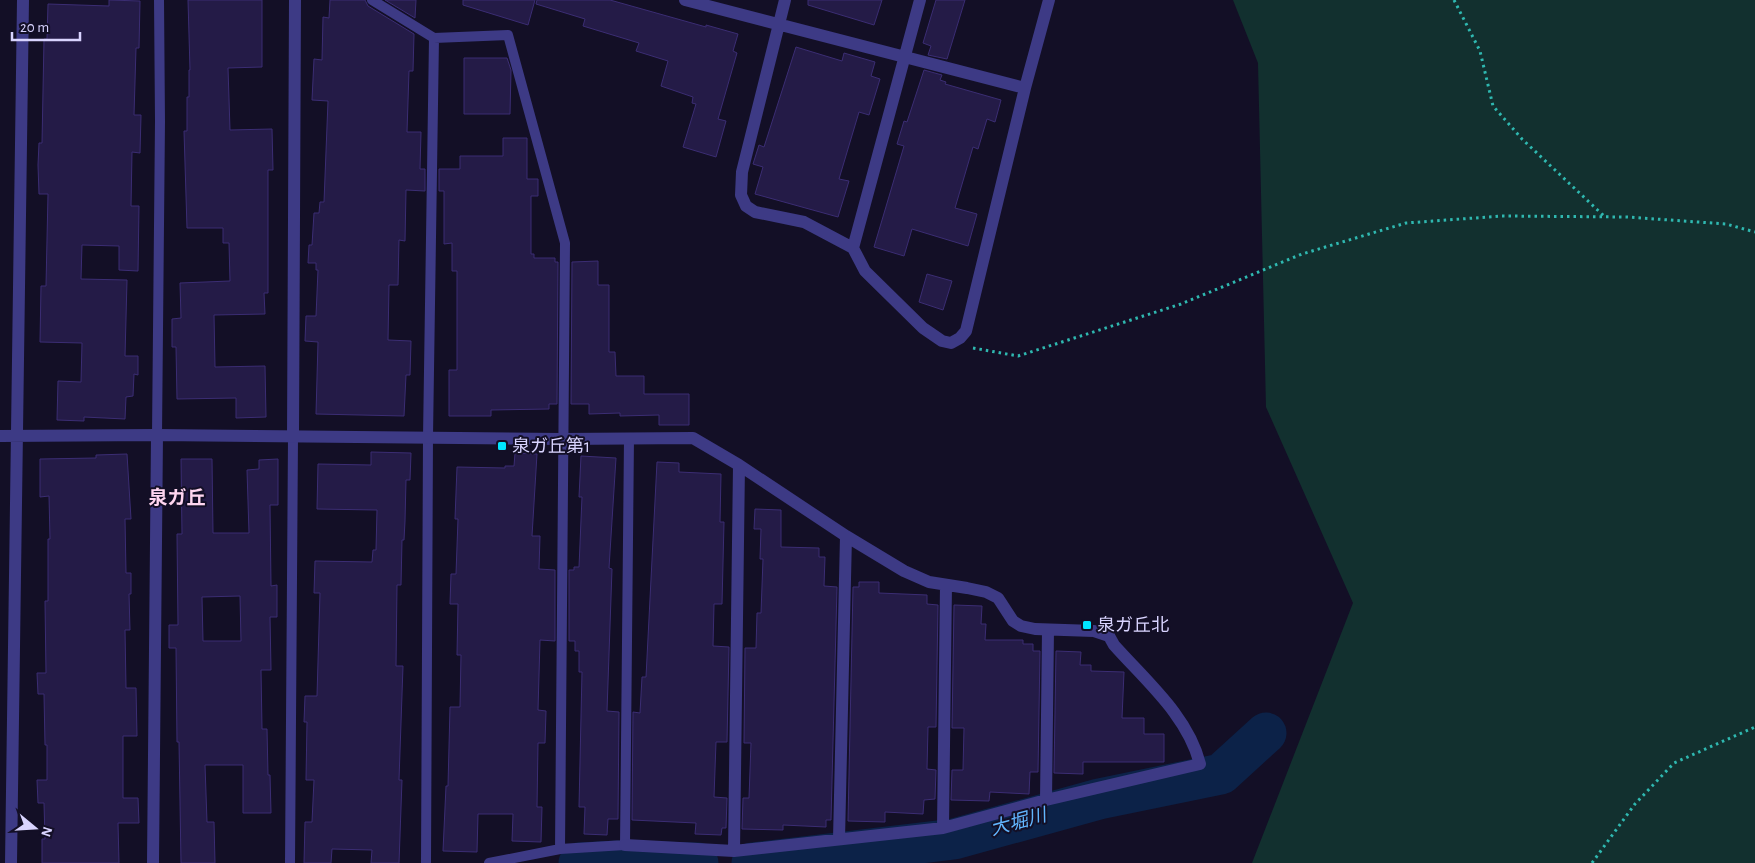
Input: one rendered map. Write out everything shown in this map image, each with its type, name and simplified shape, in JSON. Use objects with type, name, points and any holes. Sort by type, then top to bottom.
[{"type":"street","points":[[11,863],[23,0]]},
{"type":"street","points":[[293,437],[295,0]]},
{"type":"street","points":[[685,0],[1025,88]]},
{"type":"street","points":[[785,0],[742,172],[741,195],[746,206],[755,212],[804,222],[853,248],[865,271],[923,328],[942,341],[951,343],[966,332],[1025,88],[1049,0]]},
{"type":"street","points":[[853,248],[920,0]]},
{"type":"street","points":[[153,863],[157,435]]},
{"type":"street","points":[[0,436],[693,438],[739,465],[846,536],[904,571],[929,582],[986,592],[998,598],[1014,621],[1021,626],[1048,630],[1094,631],[1109,636],[1114,645],[1180,718],[1196,748],[1200,764],[1046,800],[943,828],[734,850],[625,845]]},
{"type":"street","points":[[734,850],[739,465]]},
{"type":"street","points":[[838,839],[846,536]]},
{"type":"street","points":[[943,828],[946,585]]},
{"type":"street","points":[[1046,800],[1048,630]]},
{"type":"lane","points":[[157,435],[160,121],[158,0]]},
{"type":"lane","points":[[372,0],[434,38],[508,35],[565,243],[560,849]]},
{"type":"lane","points":[[426,863],[428,437],[434,38]]},
{"type":"lane","points":[[290,863],[293,437]]},
{"type":"lane","points":[[489,863],[560,849],[625,845],[629,438]]},
{"type":"path","points":[[1454,0],[1480,51],[1493,106],[1522,139],[1604,217]]},
{"type":"path","points":[[955,341],[978,350],[1018,356],[1181,304],[1302,254],[1406,223],[1502,216],[1604,217],[1726,224],[1755,232]]},
{"type":"path","points":[[1592,863],[1635,804],[1674,763],[1755,727]]},
{"type":"green space","points":[[1233,0],[1755,0],[1755,863],[1252,863],[1353,603],[1266,407],[1258,63]]},
{"type":"building","points":[[109,0],[140,1],[139,48],[136,48],[134,115],[141,115],[140,153],[132,152],[131,206],[139,206],[138,271],[119,270],[119,246],[82,245],[81,279],[127,280],[125,356],[138,356],[138,375],[134,374],[133,396],[126,397],[125,419],[84,417],[84,421],[57,420],[58,381],[81,382],[82,343],[40,342],[41,286],[46,286],[48,194],[39,194],[38,165],[39,143],[42,143],[44,39],[47,39],[48,4],[109,6]]},
{"type":"building","points":[[188,0],[262,0],[262,67],[228,68],[230,130],[272,129],[273,170],[268,170],[268,293],[264,293],[265,314],[214,315],[215,367],[265,366],[266,417],[236,418],[236,398],[177,399],[176,347],[172,347],[172,319],[181,318],[180,283],[230,281],[229,243],[223,243],[223,228],[187,228],[184,131],[187,131],[187,97],[189,97],[190,70]]},
{"type":"building","points":[[330,0],[365,0],[368,6],[414,34],[413,71],[409,71],[407,132],[421,132],[420,169],[425,169],[425,191],[406,190],[405,241],[399,240],[398,285],[389,285],[388,340],[411,341],[410,375],[406,375],[404,416],[316,414],[318,342],[305,341],[306,316],[316,316],[318,270],[316,270],[316,263],[308,263],[309,245],[312,245],[314,213],[319,213],[320,202],[324,202],[328,101],[312,100],[314,59],[322,60],[323,17],[329,18]]},
{"type":"building","points":[[385,0],[416,0],[415,18]]},
{"type":"building","points":[[463,0],[535,0],[528,25],[463,5]]},
{"type":"building","points":[[537,0],[610,0],[738,34],[733,51],[737,53],[718,119],[726,121],[716,157],[683,147],[696,104],[692,103],[693,97],[661,86],[668,61],[636,51],[639,43],[583,26],[585,19],[536,4]]},
{"type":"building","points":[[808,0],[882,0],[874,25],[808,5]]},
{"type":"building","points":[[936,0],[965,0],[947,59],[928,55],[931,46],[923,43]]},
{"type":"building","points":[[796,47],[842,61],[844,53],[875,62],[871,76],[880,79],[869,115],[859,112],[839,179],[849,181],[838,217],[755,194],[763,167],[753,164],[759,145],[764,147]]},
{"type":"building","points":[[464,58],[507,58],[511,70],[510,114],[464,114]]},
{"type":"building","points":[[924,70],[942,75],[940,80],[946,82],[945,84],[1001,100],[995,122],[987,119],[978,149],[973,147],[955,208],[977,214],[968,246],[912,229],[904,256],[874,247],[904,146],[897,144],[904,121],[907,122]]},
{"type":"building","points":[[503,138],[527,138],[527,179],[538,179],[538,196],[531,196],[531,254],[534,254],[534,258],[555,258],[555,262],[558,262],[557,404],[549,404],[549,409],[491,410],[491,416],[449,416],[449,370],[457,370],[457,271],[452,271],[452,243],[444,244],[444,191],[439,191],[439,169],[460,169],[460,156],[503,156]]},
{"type":"building","points":[[598,261],[598,285],[609,285],[609,352],[615,352],[616,376],[644,376],[644,394],[689,394],[689,425],[659,425],[659,415],[620,416],[620,413],[589,414],[589,404],[571,404],[572,262]]},
{"type":"building","points":[[927,274],[952,281],[943,310],[919,302]]},
{"type":"building","points":[[371,452],[411,453],[410,480],[406,480],[401,585],[397,585],[396,666],[403,666],[399,780],[402,780],[399,863],[371,863],[372,850],[332,849],[331,863],[304,863],[305,822],[312,822],[314,780],[306,780],[307,722],[304,722],[305,696],[317,696],[320,593],[314,593],[315,561],[372,562],[373,550],[376,550],[377,510],[317,509],[318,464],[371,465]]},
{"type":"building","points":[[515,453],[537,454],[532,536],[540,536],[539,569],[555,570],[555,641],[540,640],[538,710],[546,711],[545,743],[538,743],[537,807],[542,807],[541,842],[512,841],[513,814],[478,814],[477,852],[443,851],[446,786],[448,786],[450,707],[460,707],[461,655],[457,655],[458,604],[450,604],[451,574],[456,574],[458,519],[455,519],[457,467],[505,468],[505,466],[514,466]]},
{"type":"building","points":[[127,454],[131,519],[125,519],[126,573],[131,573],[131,594],[129,594],[130,630],[125,630],[126,688],[136,688],[137,736],[123,736],[123,798],[138,798],[139,823],[118,823],[119,863],[42,863],[42,839],[45,839],[44,803],[38,803],[37,780],[47,780],[47,745],[45,745],[44,694],[38,694],[37,673],[46,673],[45,601],[48,601],[48,539],[50,539],[49,496],[40,497],[40,459],[96,458],[96,455]]},
{"type":"building","points":[[581,456],[616,458],[609,568],[612,569],[607,711],[619,712],[618,819],[608,819],[607,835],[584,834],[585,807],[579,807],[582,672],[579,672],[579,651],[575,651],[575,641],[569,641],[569,570],[579,567],[582,497],[579,497]]},
{"type":"building","points":[[181,459],[212,459],[213,533],[249,533],[247,470],[259,469],[259,460],[278,459],[278,505],[270,505],[271,586],[277,585],[277,617],[270,617],[271,670],[261,670],[262,729],[267,729],[271,813],[243,813],[243,765],[205,765],[207,822],[214,822],[215,863],[181,863],[176,648],[169,648],[169,625],[178,625],[177,534],[182,534]],"holes":[[[240,596],[241,641],[203,641],[202,597]]]},
{"type":"building","points":[[657,462],[679,463],[679,472],[721,474],[720,522],[724,522],[722,604],[714,604],[713,646],[729,647],[727,742],[716,742],[714,797],[727,798],[726,828],[722,828],[721,835],[695,834],[696,823],[632,820],[633,712],[640,713],[642,677],[646,677]]},
{"type":"building","points":[[755,509],[781,510],[781,547],[819,548],[819,557],[825,557],[824,586],[837,587],[831,820],[826,820],[826,827],[783,825],[783,830],[742,829],[743,798],[749,798],[751,743],[744,743],[745,648],[756,648],[757,613],[761,613],[763,559],[760,559],[761,529],[754,529]]},
{"type":"building","points":[[859,582],[879,582],[879,593],[927,595],[927,604],[938,605],[936,727],[928,727],[927,769],[936,770],[935,799],[924,800],[923,814],[885,812],[885,822],[848,821],[853,587],[859,587]]},
{"type":"building","points":[[954,605],[982,606],[981,624],[986,624],[985,640],[1023,640],[1023,644],[1033,644],[1033,651],[1040,651],[1038,772],[1030,772],[1029,794],[990,792],[989,801],[951,800],[952,770],[963,770],[964,728],[952,728]]},
{"type":"building","points":[[1056,651],[1081,652],[1080,665],[1091,665],[1091,671],[1124,672],[1122,718],[1144,718],[1144,734],[1164,734],[1164,762],[1083,762],[1083,774],[1054,773]]},
{"type":"waterway","name":"大堀川","points":[[752,863],[954,839],[1099,799],[1221,774],[1266,733]]},
{"type":"waterway","name":"大堀川","points":[[579,863],[618,861],[698,863]]},
{"type":"place","name":"泉ガ丘第1","points":[[502,446]]},
{"type":"place","name":"泉ガ丘北","points":[[1087,625]]},
{"type":"district","name":"泉ガ丘","points":[[177,497]]}]
